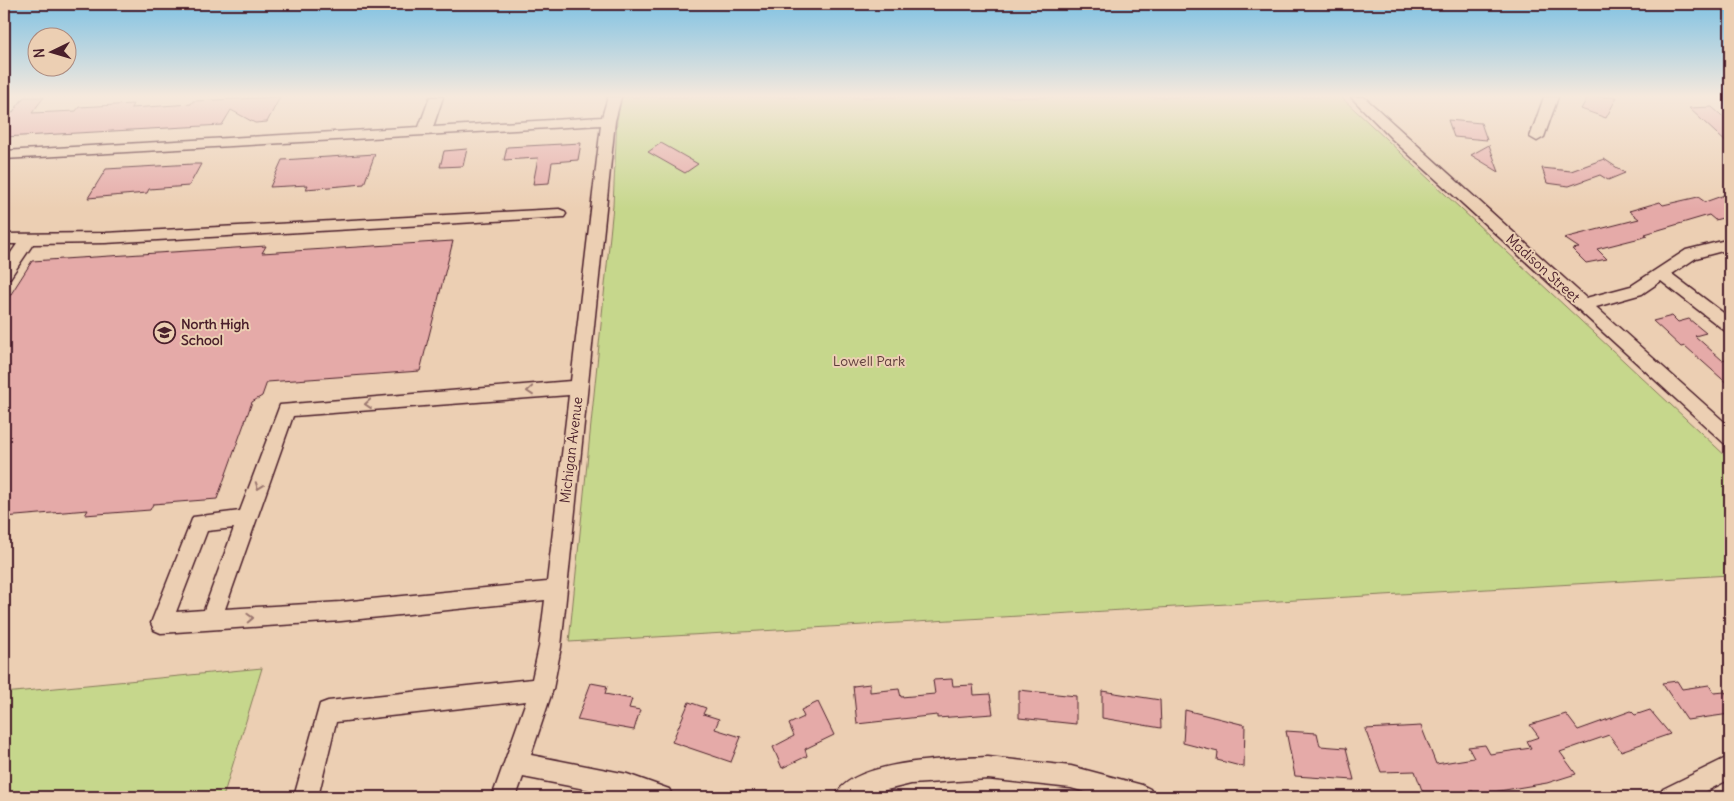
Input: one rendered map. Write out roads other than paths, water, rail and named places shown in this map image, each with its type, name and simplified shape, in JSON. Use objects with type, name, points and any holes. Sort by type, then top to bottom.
[{"type":"street","points":[[4,155],[366,134]]},
{"type":"street","name":"Michigan Avenue","points":[[504,797],[533,724],[550,647],[607,134]]},
{"type":"street","name":"Madison Street","points":[[1395,134],[1730,438]]},
{"type":"street","points":[[4,239],[105,238],[559,214]]},
{"type":"street","points":[[4,274],[29,238]]},
{"type":"street","points":[[1583,305],[1636,290],[1691,254],[1730,244]]},
{"type":"street","points":[[1662,274],[1730,326]]},
{"type":"street","points":[[212,619],[286,410],[579,387]]},
{"type":"street","points":[[247,519],[200,523],[161,623],[362,610],[556,590]]},
{"type":"street","points":[[306,797],[328,712],[542,689]]},
{"type":"street","points":[[517,764],[626,786],[661,797]]},
{"type":"street","points":[[1671,797],[1730,767]]},
{"type":"street","points":[[847,797],[870,783],[911,773],[988,768],[1071,777],[1142,797]]},
{"type":"place","name":"North High School","points":[[165,332]]},
{"type":"park label","name":"Lowell Park","points":[[869,361]]}]
